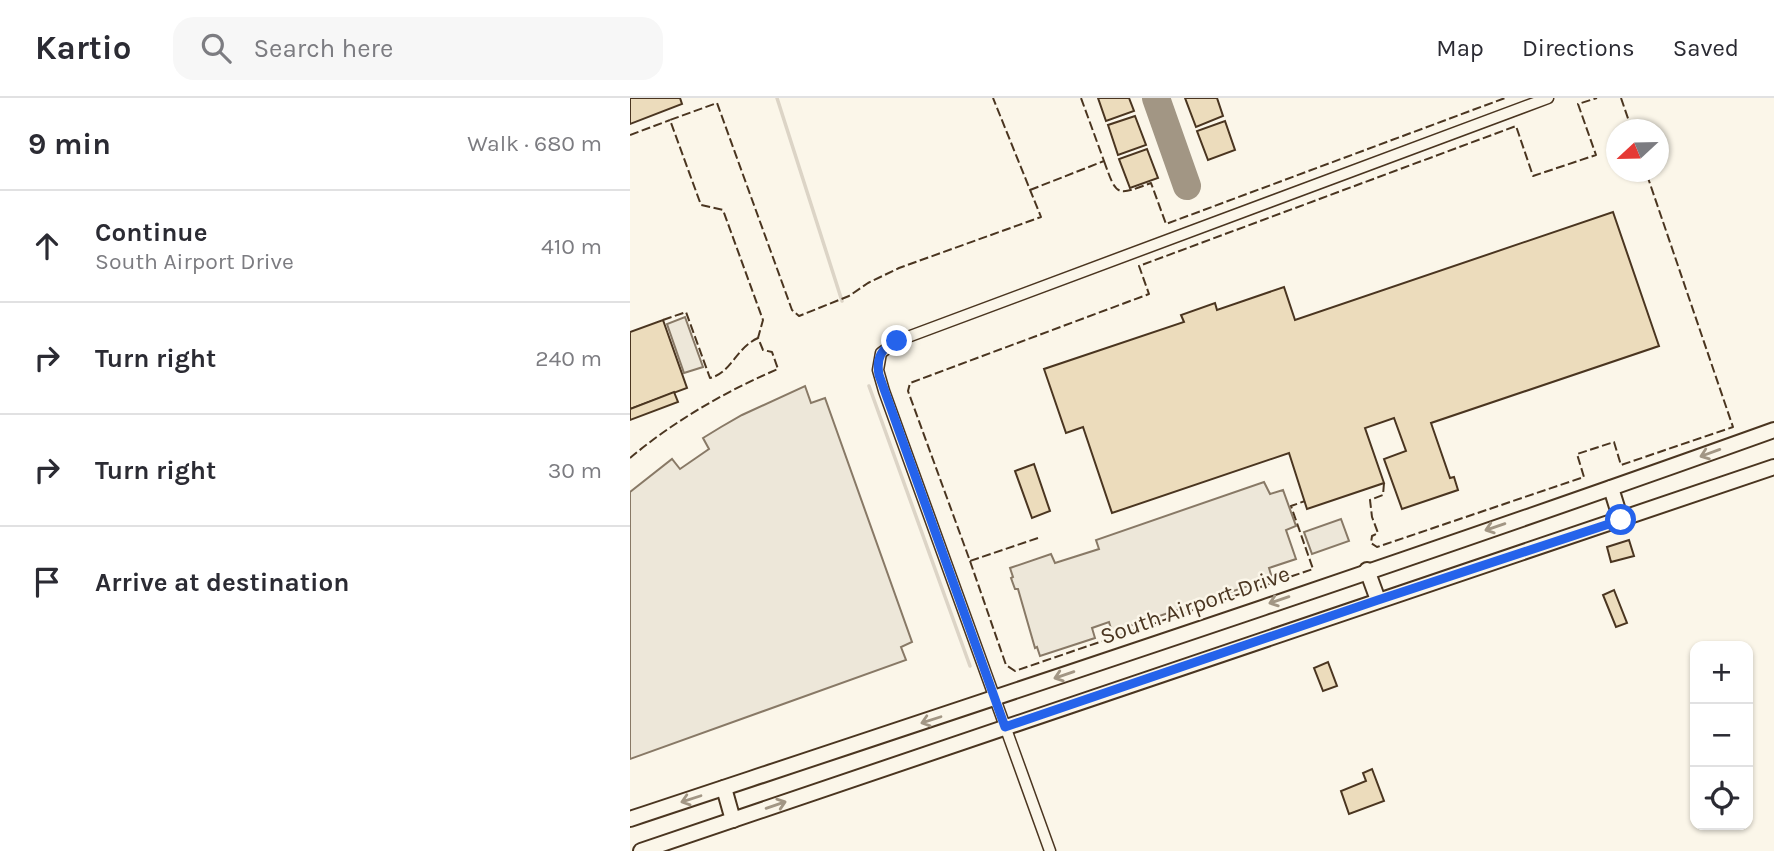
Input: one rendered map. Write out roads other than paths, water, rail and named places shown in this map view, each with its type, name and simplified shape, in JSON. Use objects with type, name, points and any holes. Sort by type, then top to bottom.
[{"type":"main road","name":"South Airport Drive","points":[[630,819],[995,699],[1774,430]]},
{"type":"main road","points":[[641,851],[1774,467]]},
{"type":"main road","points":[[1611,488],[1621,520]]},
{"type":"main road","points":[[1367,570],[1378,600]]},
{"type":"main road","points":[[724,788],[733,820]]},
{"type":"street","points":[[1050,851],[881,383],[878,360],[885,348],[897,341],[1548,98]]},
{"type":"waterway","points":[[777,98],[842,301]]},
{"type":"waterway","points":[[869,386],[970,666]]}]
